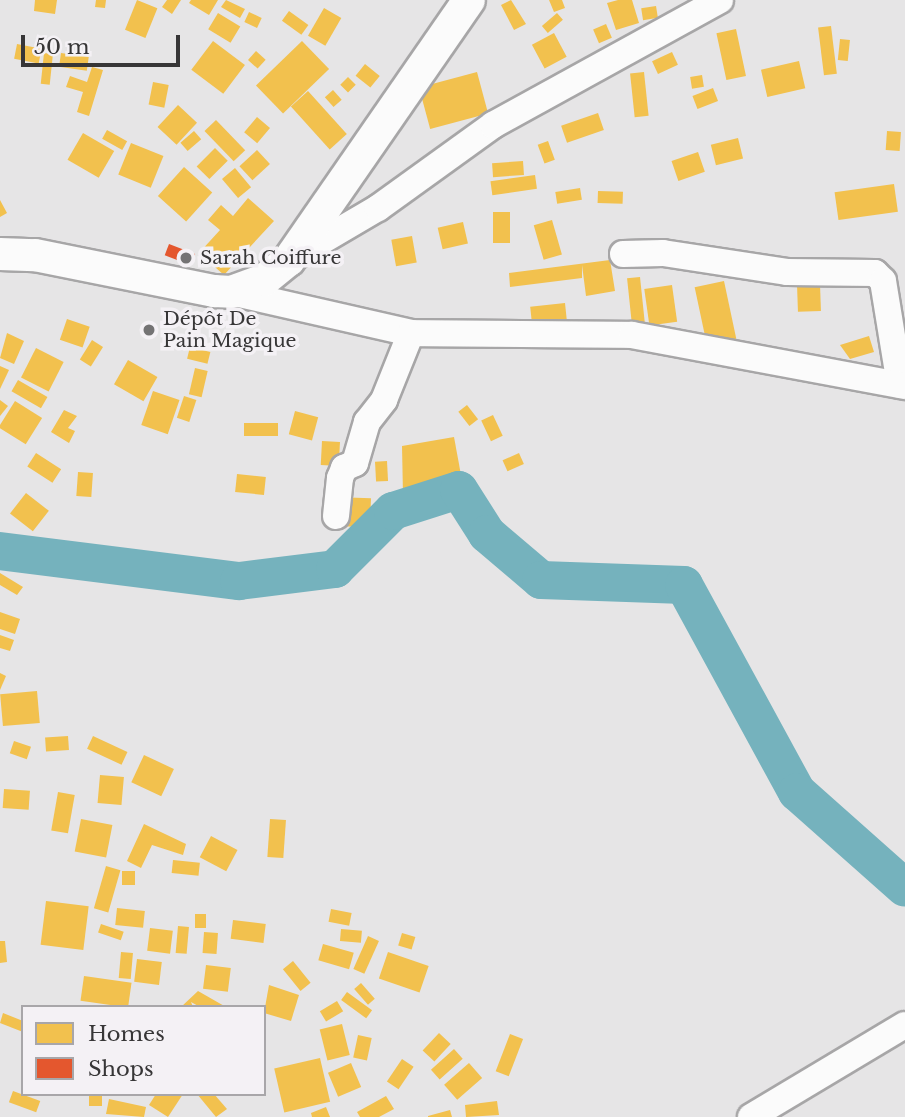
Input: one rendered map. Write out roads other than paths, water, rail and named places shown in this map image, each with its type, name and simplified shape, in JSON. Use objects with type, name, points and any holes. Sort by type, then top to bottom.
[{"type":"street","points":[[289,260],[470,0]]},
{"type":"street","points":[[231,292],[264,280],[289,260],[379,208],[493,125],[720,0]]},
{"type":"street","points":[[0,254],[35,256],[231,292],[411,333],[632,335],[903,385],[883,281],[876,273],[787,272],[663,253],[623,254]]},
{"type":"street","points":[[336,516],[344,468],[355,463],[367,422],[384,400],[411,333]]},
{"type":"street","points":[[751,1117],[905,1025]]},
{"type":"waterway","points":[[0,551],[239,581],[335,569],[393,511],[459,490],[487,534],[541,580],[684,585],[797,792],[905,888]]},
{"type":"place","name":"Sarah Coiffure","points":[[186,258]]},
{"type":"place","name":"Dépôt De Pain Magique","points":[[149,330]]}]
